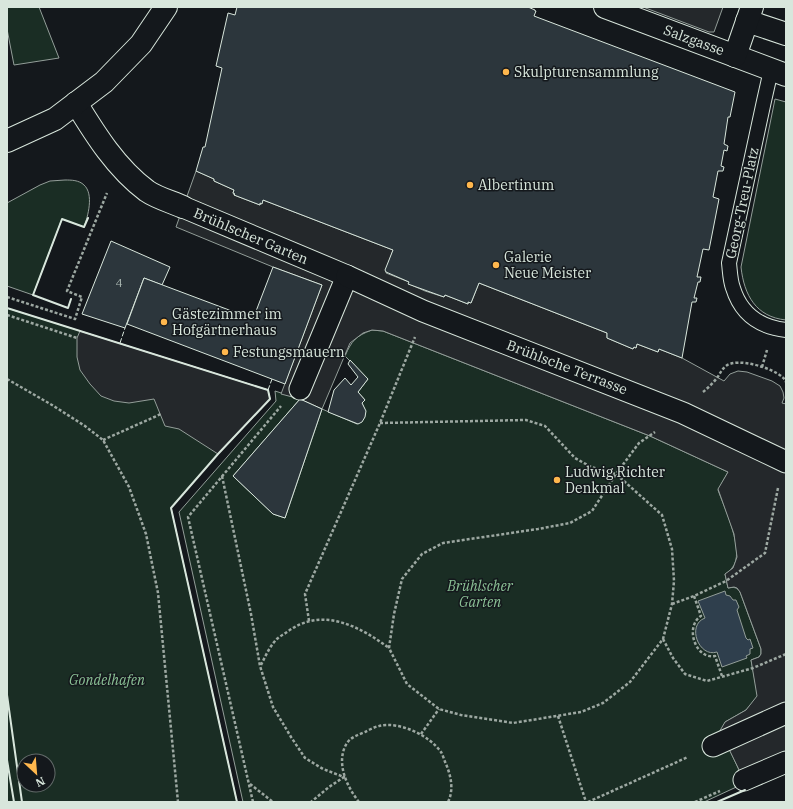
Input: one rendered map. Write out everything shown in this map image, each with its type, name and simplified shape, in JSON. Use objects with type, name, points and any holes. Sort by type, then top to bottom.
[{"type":"street","points":[[8,141],[55,119],[104,82],[141,44],[166,7]]},
{"type":"street","name":"Salzgasse","points":[[605,7],[735,56],[749,14]]},
{"type":"street","points":[[749,14],[786,34]]},
{"type":"street","name":"Georg-Treu-Platz","points":[[735,56],[779,73]]},
{"type":"street","name":"Brühlscher Garten","points":[[76,103],[104,147],[128,174],[148,192],[347,276]]},
{"type":"street","points":[[300,389],[347,276]]},
{"type":"street","name":"Brühlsche Terrasse","points":[[347,276],[423,311],[684,412],[785,462]]},
{"type":"street","points":[[713,746],[786,713]]},
{"type":"street","points":[[744,780],[786,762]]},
{"type":"lane","name":"Georg-Treu-Platz","points":[[779,73],[764,101],[729,263],[732,287],[741,305],[752,318],[775,328],[786,330]]},
{"type":"path","points":[[7,297],[75,319],[82,297],[67,291],[108,192]]},
{"type":"path","points":[[7,315],[77,338]]},
{"type":"path","points":[[309,621],[305,594],[380,423],[413,343]]},
{"type":"path","points":[[762,367],[767,351]]},
{"type":"path","points":[[717,378],[719,372],[727,365],[739,362],[762,367],[782,377],[786,382]]},
{"type":"path","points":[[7,379],[52,404],[103,440],[129,487],[146,534],[158,594],[178,802]]},
{"type":"path","points":[[253,802],[188,517],[289,396],[300,389]]},
{"type":"path","points":[[103,440],[161,414]]},
{"type":"path","points":[[260,666],[275,640],[294,627],[309,621],[327,619],[344,622],[369,634],[389,648],[407,684],[439,709],[461,715],[513,723],[581,712],[603,703],[630,682],[663,639],[672,604],[674,581],[672,549],[662,515],[616,474],[591,467],[575,458],[545,426],[526,420],[380,423]]},
{"type":"path","points":[[389,648],[394,614],[402,579],[422,554],[443,543],[570,523],[592,511],[616,474],[640,443]]},
{"type":"path","points":[[672,604],[694,596],[726,581],[765,553],[785,462]]},
{"type":"path","points":[[222,476],[251,614],[260,666],[273,707],[305,758],[323,769],[344,777]]},
{"type":"path","points":[[694,596],[701,616],[697,619],[693,626],[692,633],[694,640],[700,651],[711,657],[715,656],[722,676]]},
{"type":"path","points":[[663,639],[673,658],[685,674],[707,681],[753,668],[786,654]]},
{"type":"path","points":[[421,734],[439,709]]},
{"type":"path","points":[[558,716],[587,802],[713,746]]},
{"type":"path","points":[[359,802],[351,792],[344,777],[342,752],[347,742],[352,737],[379,726],[394,725],[421,734],[441,752],[450,775],[451,796],[448,802]]},
{"type":"path","points":[[311,802],[328,787],[344,777]]},
{"type":"path","points":[[249,784],[273,802]]},
{"type":"green space","points":[[7,7],[39,7],[59,58],[14,65],[7,29]]},
{"type":"green space","points":[[775,99],[786,102],[786,320],[767,314],[753,303],[745,287],[741,267]]},
{"type":"green space","points":[[65,180],[80,182],[87,189],[89,194],[89,205],[84,227],[62,219],[33,295],[7,286],[7,203],[50,181]]},
{"type":"green space","name":"Gondelhafen","points":[[7,308],[268,390],[270,399],[218,454],[171,508],[237,802],[7,802]]},
{"type":"green space","name":"Brühlscher Garten","points":[[372,330],[383,331],[650,436],[728,472],[718,490],[729,518],[737,552],[736,561],[731,569],[725,574],[728,588],[738,589],[740,592],[761,649],[761,654],[759,657],[751,660],[758,696],[746,710],[725,722],[727,744],[745,783],[704,802],[243,802],[179,512],[276,401],[275,391],[300,399],[233,476],[273,514],[285,518],[322,409],[357,424],[364,418],[365,412],[362,403],[365,400],[358,392],[368,379],[345,356],[355,339]]},
{"type":"shaded area","points":[[643,7],[723,7],[714,32],[709,32]]},
{"type":"shaded area","points":[[196,171],[234,190],[234,195],[260,205],[263,200],[393,250],[386,273],[409,282],[409,284],[425,291],[444,297],[445,295],[468,304],[468,302],[471,303],[479,283],[607,333],[607,338],[633,349],[634,347],[636,348],[637,344],[658,352],[659,349],[682,358],[724,381],[730,374],[738,371],[747,372],[772,381],[780,386],[784,398],[782,403],[786,404],[786,762],[744,780],[727,745],[718,734],[725,722],[746,710],[757,696],[751,660],[759,657],[761,654],[761,649],[740,592],[734,587],[728,588],[725,574],[733,568],[737,557],[734,534],[718,489],[728,472],[650,436],[383,331],[372,330],[363,333],[350,343],[322,409],[300,399],[281,394],[322,285],[273,267],[176,227]]},
{"type":"shaded area","points":[[80,331],[268,390],[270,399],[218,454],[179,429],[165,426],[154,399],[129,403],[114,401],[101,396],[80,370],[77,357],[77,338]]},
{"type":"water","points":[[725,591],[726,595],[730,596],[733,600],[736,600],[739,607],[737,610],[746,638],[748,640],[750,639],[753,648],[750,649],[750,654],[746,656],[747,658],[722,667],[717,652],[711,653],[700,646],[697,640],[696,627],[699,622],[705,618],[698,601]]},
{"type":"building","name":"Albertinum","points":[[237,7],[528,7],[536,11],[534,16],[735,92],[730,117],[728,117],[724,144],[728,146],[727,151],[724,150],[721,166],[724,167],[723,171],[718,171],[713,197],[719,199],[709,250],[703,249],[697,277],[701,277],[700,282],[698,282],[694,298],[697,298],[696,302],[692,302],[682,358],[659,349],[658,352],[637,344],[636,348],[634,347],[633,349],[607,338],[607,333],[479,283],[471,303],[468,302],[468,304],[445,295],[444,297],[408,284],[409,282],[386,272],[385,270],[393,250],[263,200],[262,204],[260,203],[260,205],[234,195],[234,190],[196,171],[203,147],[205,147],[222,68],[216,66],[228,13],[235,15]]},
{"type":"building","points":[[111,241],[170,267],[162,285],[144,278],[125,328],[82,314]]},
{"type":"building","points":[[273,267],[322,285],[285,384],[127,324],[144,278],[253,319]]},
{"type":"building","points":[[350,360],[368,379],[358,392],[365,400],[362,403],[366,411],[362,422],[358,424],[328,412],[334,390],[345,378],[351,385],[358,377],[348,364]]},
{"type":"building","points":[[300,399],[322,409],[285,518],[273,514],[233,476]]},
{"type":"fence","points":[[120,343],[125,328]]},
{"type":"fence","points":[[268,390],[272,379]]},
{"type":"wall","points":[[71,299],[68,308],[33,295],[62,219],[84,227],[88,218]]},
{"type":"wall","points":[[7,308],[268,390],[270,399],[218,454],[171,508],[237,802]]},
{"type":"wall","points":[[7,695],[22,802]]},
{"type":"wall","points":[[7,760],[14,802]]},
{"type":"wall","points":[[717,802],[745,790]]},
{"type":"place","name":"Skulpturensammlung","points":[[506,72]]},
{"type":"place","name":"Albertinum","points":[[470,185]]},
{"type":"place","name":"Galerie Neue Meister","points":[[496,265]]},
{"type":"place","name":"Gästezimmer im Hofgärtnerhaus","points":[[164,322]]},
{"type":"place","name":"Festungsmauern","points":[[225,352]]},
{"type":"place","name":"Ludwig Richter Denkmal","points":[[557,480]]}]
